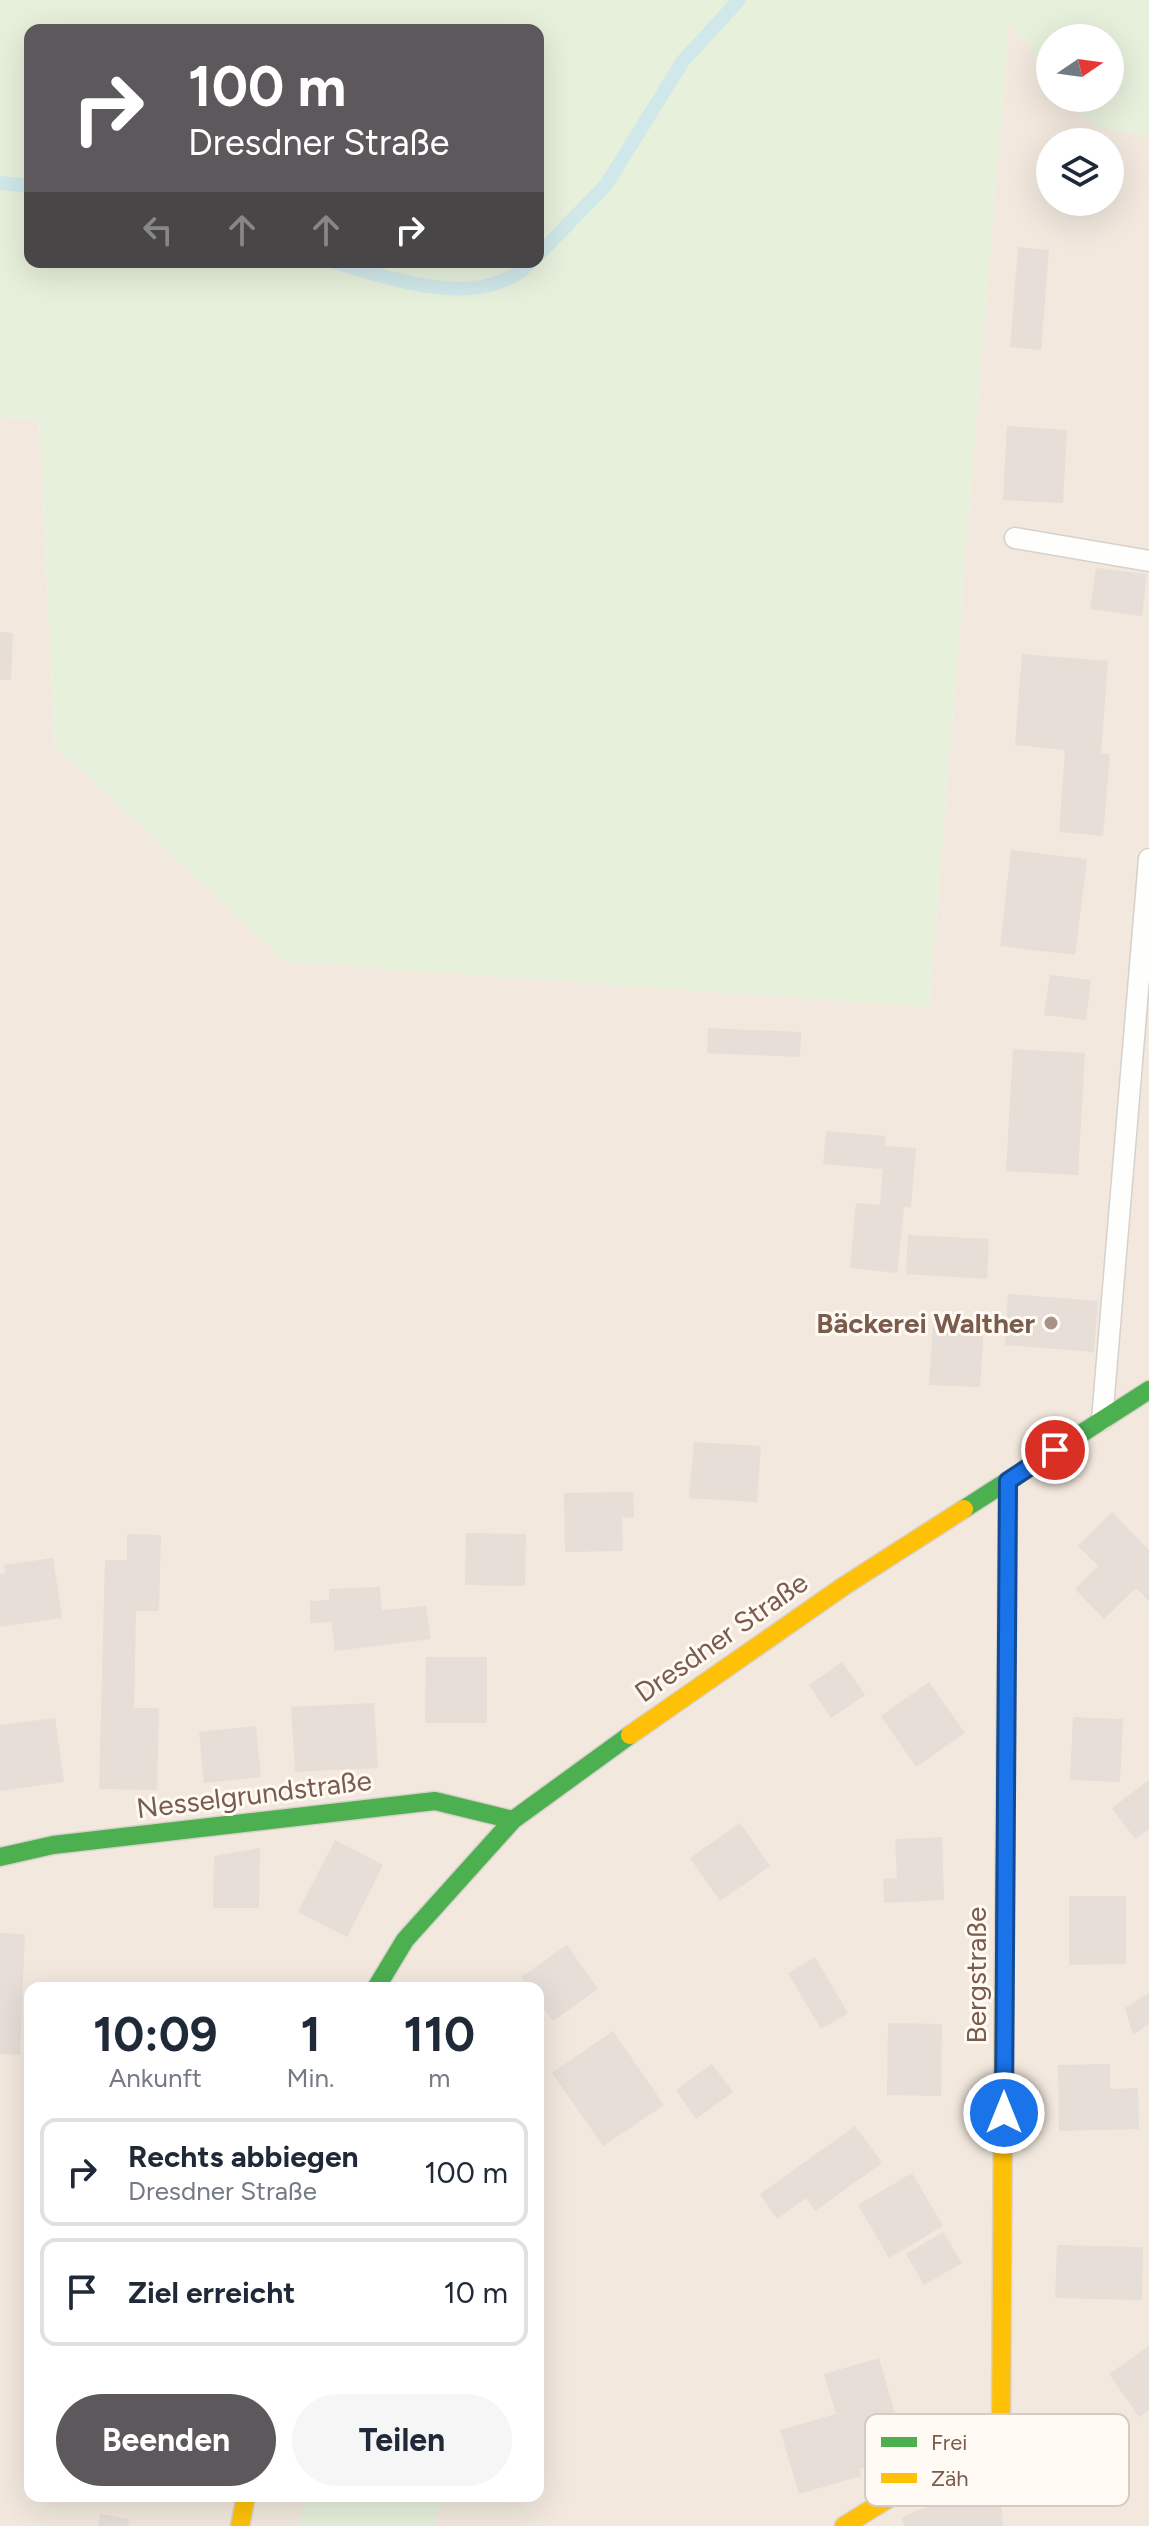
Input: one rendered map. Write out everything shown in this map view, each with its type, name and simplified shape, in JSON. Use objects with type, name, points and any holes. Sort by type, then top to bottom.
[{"type":"street","name":"Dresdner Straße","points":[[380,1982],[405,1940],[513,1820],[831,1594],[1149,1390]]},
{"type":"street","name":"Bergstraße","points":[[1001,2414],[1008,1481]]},
{"type":"street","name":"Nesselgrundstraße","points":[[0,1857],[53,1845],[435,1801],[513,1820]]},
{"type":"street","points":[[240,2526],[245,2502]]},
{"type":"street","name":"Bergstraße","points":[[844,2526],[876,2506]]},
{"type":"lane","points":[[1015,538],[1149,561]]},
{"type":"lane","points":[[1102,1420],[1149,859]]},
{"type":"shaded area","points":[[1009,20],[1036,33],[1036,112],[1124,112],[1124,93],[1149,84],[1149,2526],[434,2526],[441,2502],[544,2502],[544,1982],[24,1982],[24,2502],[305,2502],[299,2526],[0,2526],[0,418],[39,419],[55,746],[929,1007]]},
{"type":"green space","points":[[0,0],[1149,0],[1149,138],[1124,132],[1124,128],[1091,125],[1080,112],[1124,112],[1124,24],[1036,24],[1036,56],[1009,22],[929,1007],[286,962],[55,746],[39,419],[0,418]]},
{"type":"green space","points":[[305,2502],[441,2502],[434,2526],[299,2526]]},
{"type":"building","points":[[1018,247],[1049,250],[1041,350],[1010,347]]},
{"type":"building","points":[[1007,426],[1067,430],[1063,503],[1003,500]]},
{"type":"building","points":[[1096,568],[1147,574],[1142,616],[1090,609]]},
{"type":"building","points":[[0,632],[13,633],[11,680],[0,680]]},
{"type":"building","points":[[1022,654],[1108,661],[1101,753],[1110,754],[1103,836],[1059,832],[1065,750],[1015,745]]},
{"type":"building","points":[[1011,850],[1087,859],[1075,955],[1000,946]]},
{"type":"building","points":[[1050,975],[1091,980],[1086,1020],[1044,1015]]},
{"type":"building","points":[[708,1028],[801,1032],[800,1057],[707,1053]]},
{"type":"building","points":[[1013,1049],[1085,1053],[1078,1175],[1006,1171]]},
{"type":"building","points":[[826,1131],[886,1136],[885,1146],[916,1148],[911,1208],[904,1207],[897,1273],[850,1268],[856,1203],[880,1205],[883,1169],[823,1164]]},
{"type":"building","points":[[908,1235],[989,1239],[987,1279],[906,1274]]},
{"type":"building","name":"Bäckerei Walther","points":[[1008,1294],[1098,1301],[1094,1352],[1005,1345]]},
{"type":"building","points":[[933,1323],[984,1326],[980,1387],[929,1385]]},
{"type":"building","points":[[694,1442],[761,1446],[757,1502],[689,1498]]},
{"type":"building","points":[[633,1492],[634,1518],[622,1517],[623,1551],[565,1552],[564,1493]]},
{"type":"building","points":[[1112,1512],[1149,1550],[1149,1601],[1136,1588],[1104,1619],[1075,1589],[1098,1566],[1078,1546]]},
{"type":"building","points":[[466,1533],[526,1534],[525,1586],[465,1585]]},
{"type":"building","points":[[127,1534],[161,1535],[159,1611],[136,1611],[134,1708],[159,1708],[157,1790],[99,1789],[105,1560],[127,1560]]},
{"type":"building","points":[[53,1558],[62,1618],[0,1627],[0,1574],[5,1573],[4,1565]]},
{"type":"building","points":[[380,1587],[382,1610],[426,1606],[431,1639],[335,1651],[331,1622],[310,1623],[310,1601],[329,1600],[329,1589]]},
{"type":"building","points":[[426,1657],[487,1657],[487,1723],[425,1723]]},
{"type":"building","points":[[842,1662],[865,1695],[831,1718],[809,1685]]},
{"type":"building","points":[[929,1682],[965,1733],[916,1767],[881,1716]]},
{"type":"building","points":[[374,1703],[378,1768],[295,1772],[291,1707]]},
{"type":"building","points":[[1073,1717],[1123,1719],[1120,1782],[1070,1780]]},
{"type":"building","points":[[55,1718],[64,1782],[0,1791],[0,1725]]},
{"type":"building","points":[[256,1726],[261,1777],[204,1783],[199,1732]]},
{"type":"building","points":[[1149,1780],[1149,1829],[1135,1839],[1112,1808]]},
{"type":"building","points":[[740,1823],[770,1866],[720,1901],[690,1858]]},
{"type":"building","points":[[942,1837],[944,1900],[884,1903],[883,1879],[897,1878],[895,1839]]},
{"type":"building","points":[[335,1840],[383,1865],[347,1937],[298,1912]]},
{"type":"building","points":[[260,1848],[259,1908],[213,1908],[214,1856]]},
{"type":"building","points":[[1069,1896],[1126,1896],[1126,1964],[1069,1965]]},
{"type":"building","points":[[0,1933],[25,1934],[20,2055],[0,2054]]},
{"type":"building","points":[[567,1945],[598,1989],[553,2021],[544,2009],[544,1982],[525,1982],[521,1977]]},
{"type":"building","points":[[815,1957],[848,2013],[821,2029],[788,1973]]},
{"type":"building","points":[[1149,1993],[1149,2024],[1133,2035],[1125,2008]]},
{"type":"building","points":[[888,2023],[942,2024],[941,2096],[887,2095]]},
{"type":"building","points":[[613,2031],[664,2105],[603,2146],[552,2073]]},
{"type":"building","points":[[712,2064],[733,2092],[696,2119],[676,2090]]},
{"type":"building","points":[[1110,2064],[1110,2089],[1138,2088],[1139,2129],[1059,2131],[1058,2065]]},
{"type":"building","points":[[855,2126],[882,2163],[815,2211],[806,2198],[777,2219],[760,2194]]},
{"type":"building","points":[[912,2173],[943,2226],[889,2258],[858,2205]]},
{"type":"building","points":[[943,2232],[962,2263],[924,2285],[906,2254]]},
{"type":"building","points":[[1057,2245],[1143,2247],[1142,2300],[1055,2298]]},
{"type":"building","points":[[1149,2346],[1149,2410],[1139,2417],[1109,2374]]},
{"type":"building","points":[[879,2358],[895,2414],[865,2414],[865,2468],[860,2469],[861,2476],[799,2494],[780,2430],[836,2414],[824,2374]]},
{"type":"building","points":[[928,2506],[1001,2506],[1003,2526],[905,2526],[901,2518]]},
{"type":"building","points":[[100,2514],[129,2519],[128,2526],[98,2526]]},
{"type":"waterway","points":[[544,249],[606,185],[683,61],[739,0]]},
{"type":"waterway","points":[[0,183],[24,185]]},
{"type":"waterway","points":[[355,268],[409,282],[462,289],[487,286],[511,277],[523,268]]},
{"type":"traffic: fast","points":[[964,1509],[1149,1390]]},
{"type":"traffic: fast","points":[[1004,1957],[1008,1481]]},
{"type":"traffic: fast","points":[[380,1982],[405,1940],[513,1820],[630,1735]]},
{"type":"traffic: fast","points":[[0,1857],[53,1845],[435,1801],[513,1820]]},
{"type":"traffic: slow","points":[[630,1735],[844,1586],[964,1509]]},
{"type":"traffic: slow","points":[[1001,2414],[1004,1957]]},
{"type":"traffic: slow","points":[[240,2526],[245,2502]]},
{"type":"traffic: slow","points":[[844,2526],[876,2506]]},
{"type":"place","name":"Bäckerei Walther","points":[[1051,1323]]},
{"type":"route","points":[[1004,2113],[1008,1481],[1055,1450]]}]
